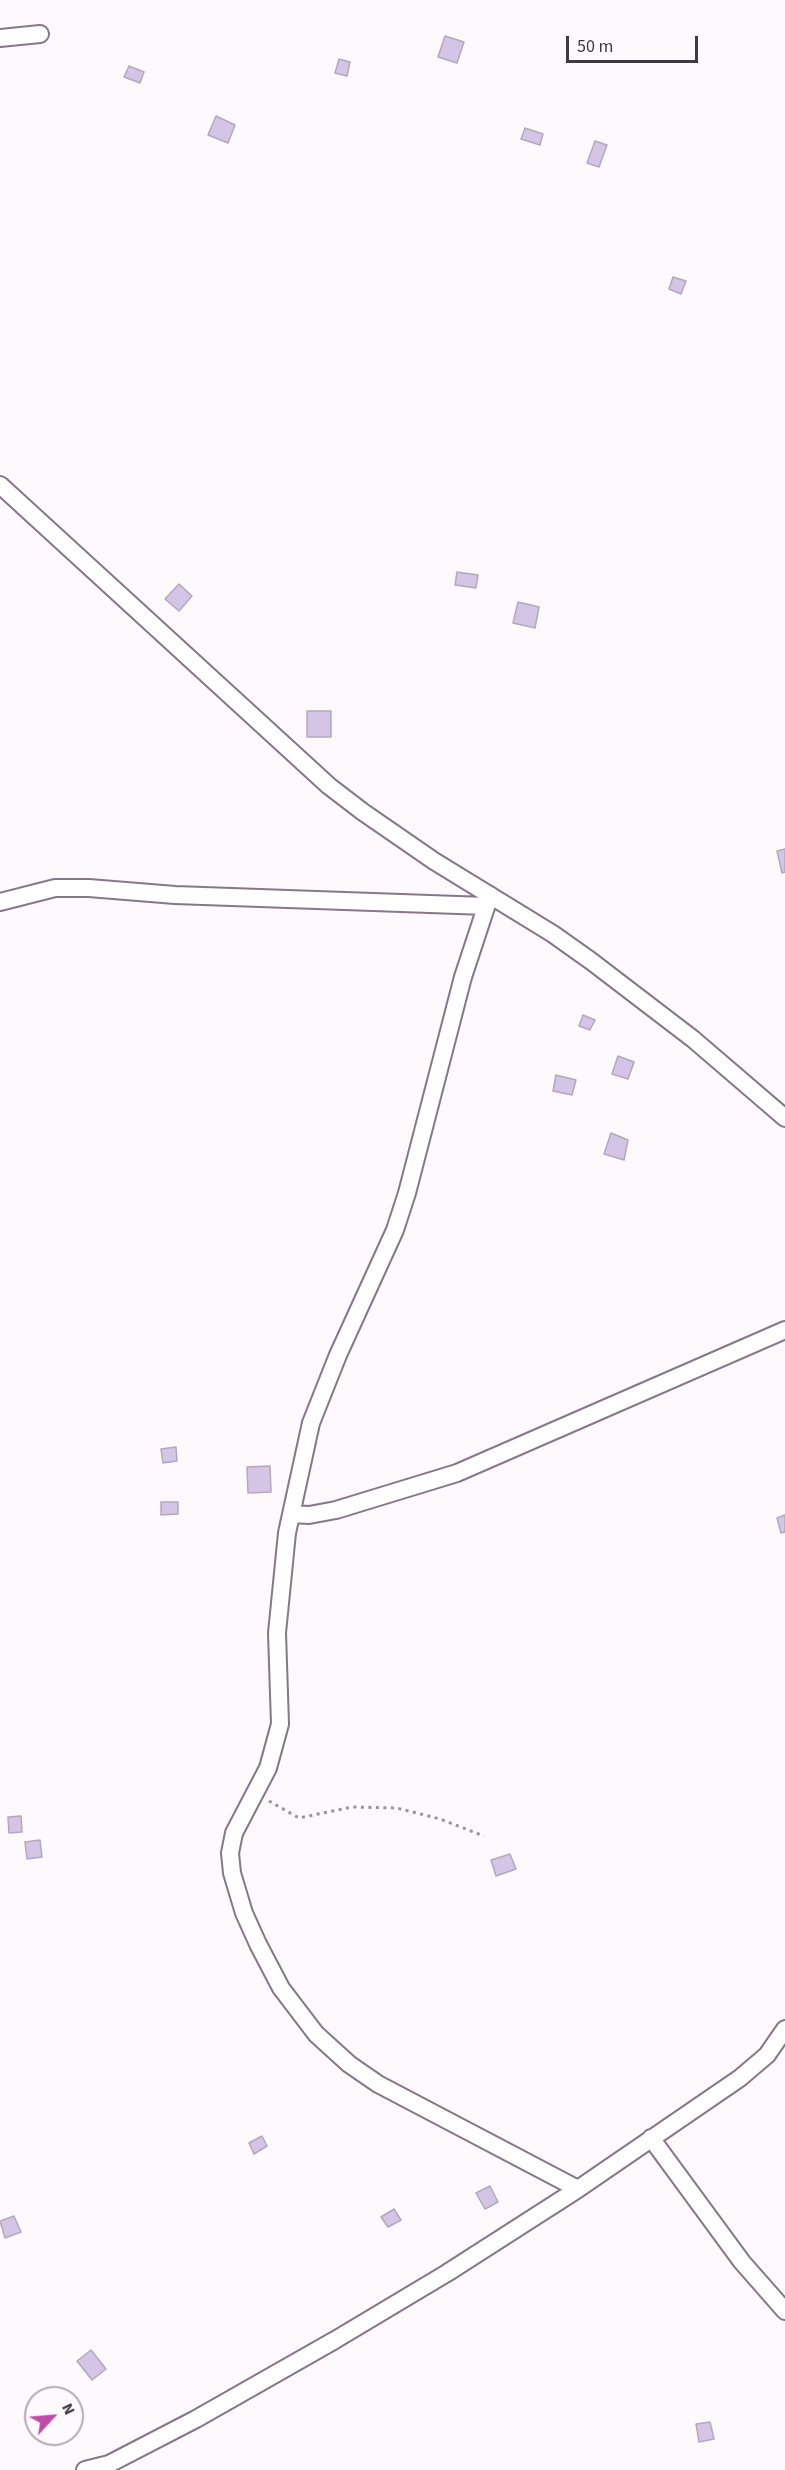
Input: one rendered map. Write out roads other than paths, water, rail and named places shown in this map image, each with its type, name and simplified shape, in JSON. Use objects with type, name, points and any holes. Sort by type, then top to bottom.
[{"type":"street","points":[[0,38],[40,34]]},
{"type":"street","points":[[0,485],[329,786],[488,900],[553,934],[599,967],[693,1039],[785,1118]]},
{"type":"street","points":[[0,902],[56,888],[89,888],[175,895],[488,900]]},
{"type":"street","points":[[488,900],[463,977],[407,1193],[395,1230],[338,1355],[311,1423],[291,1514],[277,1633],[280,1724],[268,1768],[234,1833],[230,1853],[232,1873],[244,1913],[258,1944],[281,1988],[316,2034],[349,2064],[378,2084],[578,2189]]},
{"type":"street","points":[[291,1514],[309,1515],[336,1510],[457,1473],[785,1330]]},
{"type":"street","points":[[93,2470],[196,2419],[335,2340],[578,2189],[756,2066],[767,2055],[785,2029]]},
{"type":"street","points":[[651,2138],[742,2262],[785,2311]]}]
